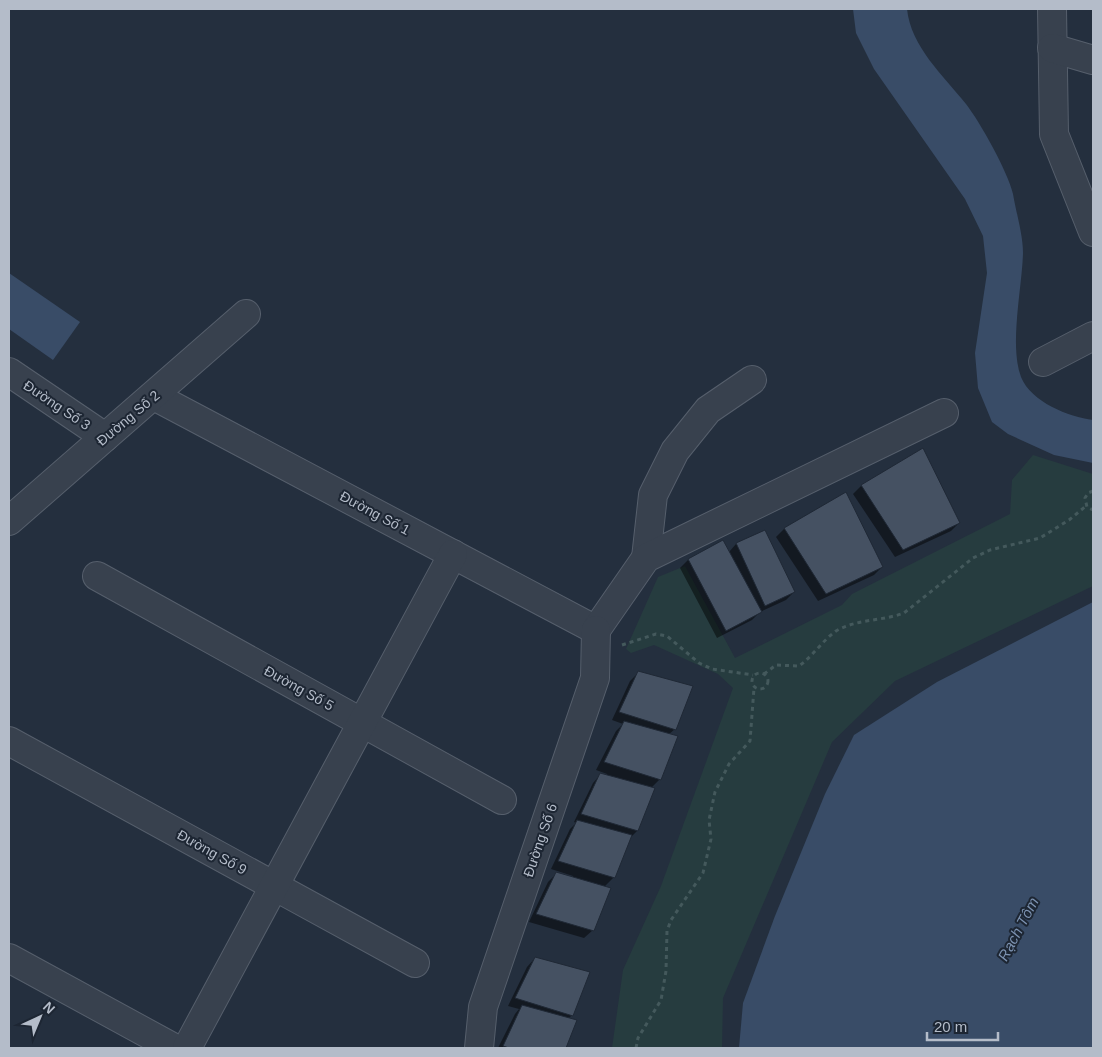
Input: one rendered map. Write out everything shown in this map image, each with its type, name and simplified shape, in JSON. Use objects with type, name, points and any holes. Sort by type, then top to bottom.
[{"type":"street","points":[[1052,9],[1054,134],[1093,232]]},
{"type":"street","points":[[1052,48],[1093,60]]},
{"type":"street","name":"Đường Số 2","points":[[9,520],[154,396],[246,314]]},
{"type":"street","points":[[1042,362],[1093,336]]},
{"type":"street","name":"Đường Số 3","points":[[9,372],[105,437]]},
{"type":"street","points":[[596,630],[646,558],[653,495],[674,451],[708,410],[752,380]]},
{"type":"street","name":"Đường Số 1","points":[[154,396],[596,630]]},
{"type":"street","points":[[646,558],[944,413]]},
{"type":"street","points":[[187,1048],[452,554]]},
{"type":"street","name":"Đường Số 5","points":[[97,576],[502,800]]},
{"type":"street","name":"Đường Số 6","points":[[479,1048],[483,1007],[594,678],[596,630]]},
{"type":"street","name":"Đường Số 9","points":[[9,741],[415,963]]},
{"type":"street","points":[[9,958],[174,1048]]},
{"type":"path","points":[[1086,506],[1086,495],[1093,491]]},
{"type":"path","points":[[1086,506],[1093,510]]},
{"type":"path","points":[[636,1048],[638,1038],[661,1000],[666,971],[666,931],[671,920],[703,873],[711,838],[709,820],[715,792],[729,764],[750,741],[754,688],[751,680],[754,676],[758,673],[764,674],[776,665],[799,666],[825,641],[843,628],[904,613],[973,558],[990,550],[1040,538],[1069,520],[1086,506]]},
{"type":"path","points":[[621,645],[656,634],[667,636],[699,663],[712,670],[754,676]]},
{"type":"path","points":[[754,688],[762,690],[767,686],[768,680],[764,674]]},
{"type":"green space","points":[[1033,455],[1093,474],[1093,586],[895,681],[832,742],[723,998],[722,1048],[612,1048],[623,970],[661,886],[733,688],[718,674],[654,645],[631,653],[626,649],[658,577],[685,566],[735,658],[842,605],[852,594],[1010,514],[1012,480]]},
{"type":"water","points":[[853,9],[907,9],[910,23],[921,48],[966,104],[993,148],[1006,173],[1013,194],[1022,239],[1023,253],[1016,333],[1016,349],[1021,377],[1033,394],[1052,407],[1073,416],[1093,420],[1093,463],[1054,455],[1008,434],[992,422],[978,388],[975,353],[987,273],[983,236],[965,199],[874,69],[856,33]]},
{"type":"water","points":[[9,273],[80,322],[53,360],[9,329]]},
{"type":"water","name":"Rạch Tôm","points":[[1093,602],[1093,1048],[739,1048],[743,1003],[775,916],[825,794],[854,735],[937,682]]},
{"type":"building","points":[[923,448],[960,523],[903,550],[861,485]]},
{"type":"building","points":[[846,492],[883,567],[826,594],[784,528]]},
{"type":"building","points":[[765,530],[795,592],[765,606],[736,543]]},
{"type":"building","points":[[723,540],[762,612],[726,631],[688,559]]},
{"type":"building","points":[[638,671],[693,686],[676,730],[619,712]]},
{"type":"building","points":[[624,721],[678,736],[661,780],[604,762]]},
{"type":"building","points":[[600,773],[655,788],[638,831],[581,814]]},
{"type":"building","points":[[577,820],[632,835],[615,878],[558,861]]},
{"type":"building","points":[[556,872],[611,888],[594,931],[536,914]]},
{"type":"building","points":[[535,957],[590,972],[573,1016],[515,998]]},
{"type":"building","points":[[522,1005],[577,1020],[566,1048],[509,1048],[503,1046]]}]
